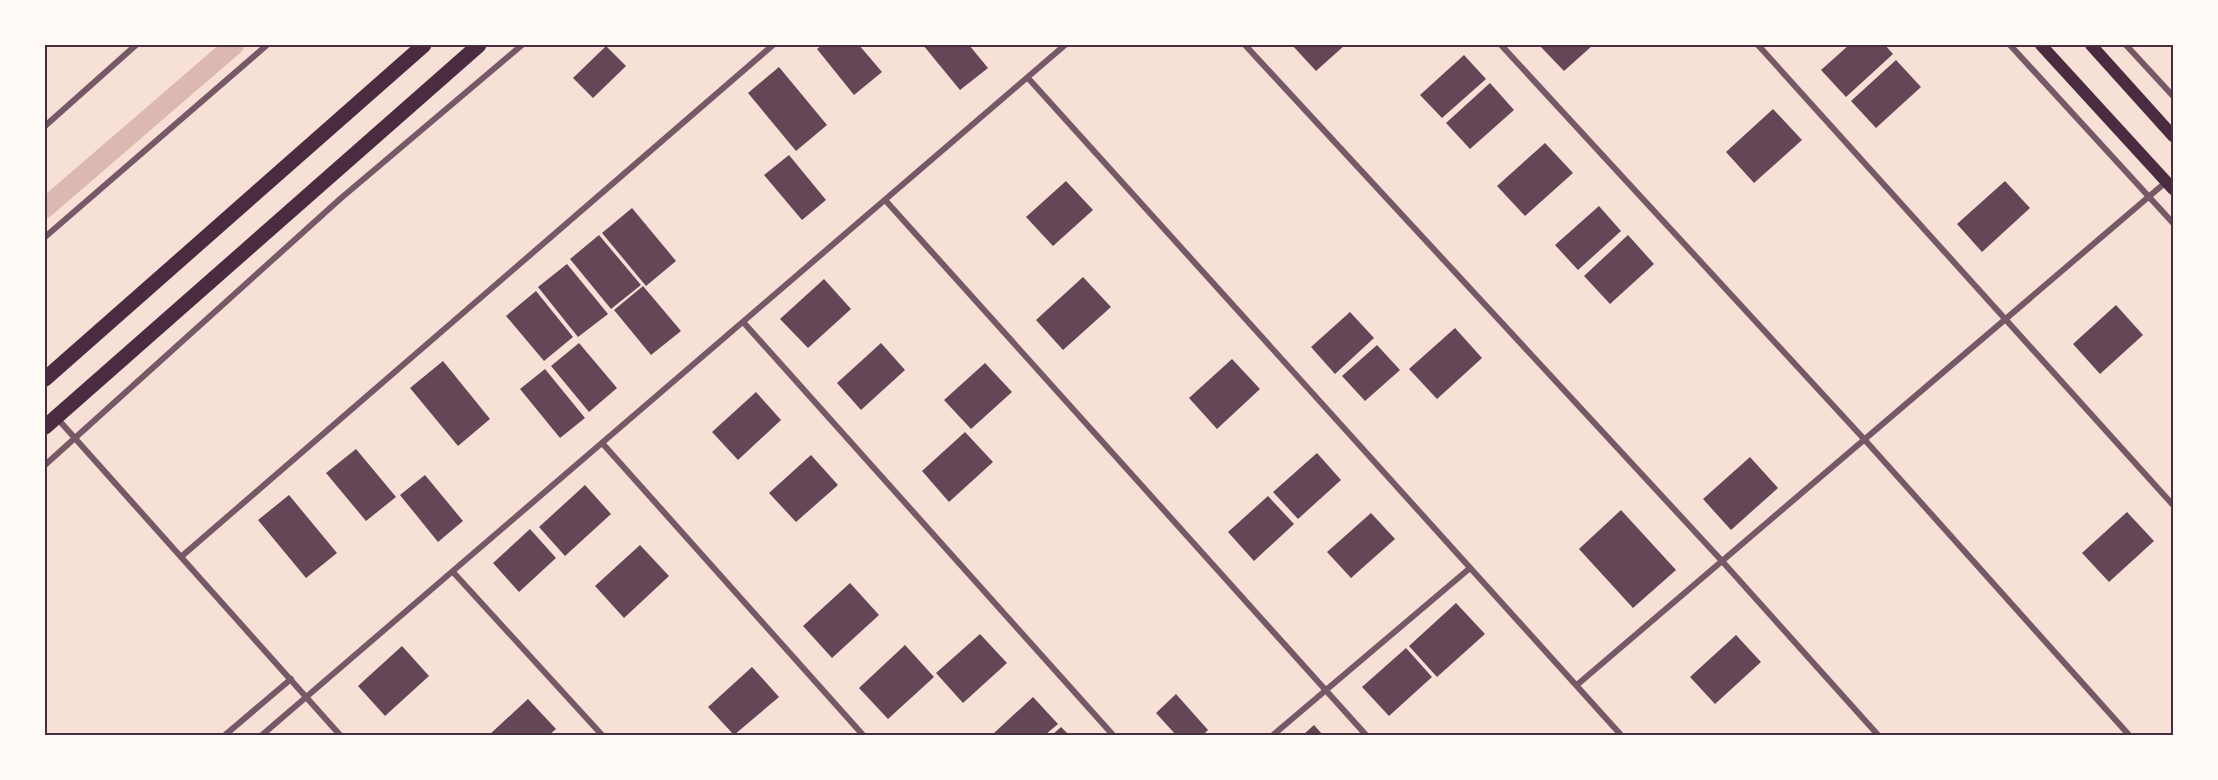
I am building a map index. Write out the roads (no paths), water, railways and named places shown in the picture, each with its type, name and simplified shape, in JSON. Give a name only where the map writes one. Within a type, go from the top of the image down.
[{"type":"main road","points":[[45,379],[424,45]]},
{"type":"main road","points":[[50,422],[479,45]]},
{"type":"main road","points":[[2042,45],[2170,186]]},
{"type":"main road","points":[[2091,45],[2173,136]]},
{"type":"street","points":[[45,126],[136,45]]},
{"type":"street","points":[[45,237],[267,45]]},
{"type":"street","points":[[45,465],[340,199],[522,45]]},
{"type":"street","points":[[182,556],[773,45]]},
{"type":"street","points":[[262,735],[1065,45]]},
{"type":"street","points":[[1245,45],[1722,561],[1878,735]]},
{"type":"street","points":[[1501,45],[1864,439],[2129,735]]},
{"type":"street","points":[[1758,45],[2173,505]]},
{"type":"street","points":[[2010,45],[2173,223]]},
{"type":"street","points":[[2126,45],[2173,96]]},
{"type":"street","points":[[1028,78],[1470,568],[1578,684],[1621,735]]},
{"type":"street","points":[[1578,684],[2004,319],[2150,197],[2170,186]]},
{"type":"street","points":[[886,201],[1366,735]]},
{"type":"street","points":[[744,323],[1113,735]]},
{"type":"street","points":[[50,422],[75,438],[340,735]]},
{"type":"street","points":[[603,444],[863,735]]},
{"type":"street","points":[[1273,735],[1470,568]]},
{"type":"street","points":[[453,572],[602,735]]},
{"type":"street","points":[[225,735],[291,679]]},
{"type":"waterway","points":[[45,208],[234,45]]}]
